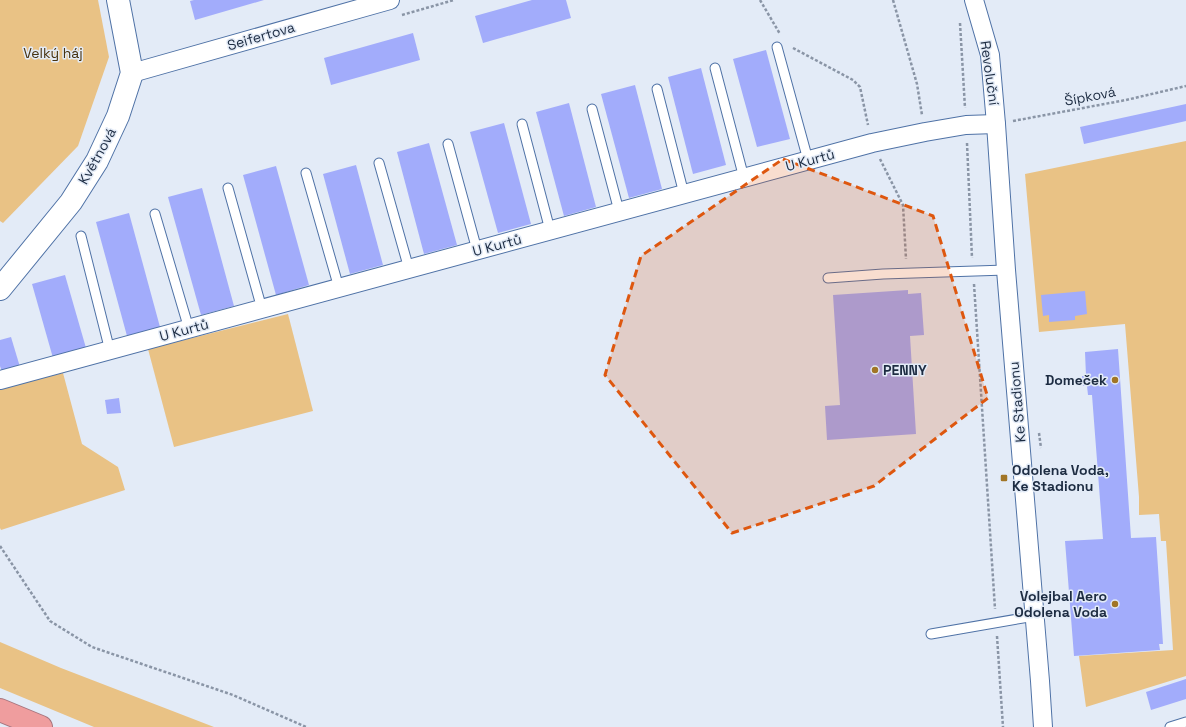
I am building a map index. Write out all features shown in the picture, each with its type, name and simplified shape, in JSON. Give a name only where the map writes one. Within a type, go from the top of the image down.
[{"type":"highway","points":[[0,710],[41,727]]},
{"type":"street","name":"Květnová","points":[[0,289],[71,202],[97,161],[118,116],[132,73],[118,0]]},
{"type":"street","name":"Seifertova","points":[[132,73],[357,4],[390,0]]},
{"type":"street","name":"Revoluční","points":[[974,0],[990,55],[996,124]]},
{"type":"street","name":"U Kurtů","points":[[0,380],[808,160],[925,132],[966,125],[996,124]]},
{"type":"street","name":"Ke Stadionu","points":[[996,124],[1006,270],[1043,727]]},
{"type":"lane","points":[[777,47],[808,160]]},
{"type":"lane","points":[[715,68],[744,178]]},
{"type":"lane","points":[[657,89],[684,194]]},
{"type":"lane","points":[[592,109],[619,211]]},
{"type":"lane","points":[[522,124],[550,230]]},
{"type":"lane","points":[[448,144],[477,250]]},
{"type":"lane","points":[[379,163],[409,269]]},
{"type":"lane","points":[[306,173],[339,288]]},
{"type":"lane","points":[[228,188],[262,309]]},
{"type":"lane","points":[[155,214],[189,329]]},
{"type":"lane","points":[[81,236],[110,350]]},
{"type":"lane","points":[[828,278],[1006,270]]},
{"type":"lane","points":[[931,634],[1035,616]]},
{"type":"lane","points":[[1170,727],[1186,722]]},
{"type":"path","points":[[760,0],[781,36]]},
{"type":"path","points":[[893,0],[917,84],[925,132]]},
{"type":"path","points":[[960,16],[973,271],[1003,727]]},
{"type":"path","points":[[790,46],[794,50],[853,80],[860,87],[872,144],[903,205],[907,274]]},
{"type":"path","name":"Šípková","points":[[996,124],[1126,100],[1186,86]]},
{"type":"path","points":[[0,546],[50,622],[92,648],[232,695],[306,727]]},
{"type":"highlighted area","points":[[783,159],[933,216],[988,398],[874,486],[732,533],[605,375],[641,256]]},
{"type":"green space","name":"Velký háj","points":[[0,0],[98,0],[109,57],[78,146],[3,223],[0,221]]},
{"type":"green space","points":[[1186,141],[1186,676],[1086,707],[1079,656],[1173,650],[1166,541],[1161,541],[1159,514],[1139,515],[1139,497],[1125,324],[1039,332],[1025,174]]},
{"type":"green space","points":[[288,314],[313,411],[174,447],[148,349]]},
{"type":"green space","points":[[63,373],[82,444],[118,467],[125,490],[1,530],[0,388]]},
{"type":"green space","points":[[0,642],[61,668],[214,727],[94,727],[0,688]]},
{"type":"building","points":[[264,0],[195,20],[190,1]]},
{"type":"building","points":[[532,0],[566,0],[571,18],[483,43],[475,16]]},
{"type":"building","points":[[413,33],[420,60],[331,85],[324,58]]},
{"type":"building","points":[[766,50],[790,139],[757,147],[733,59]]},
{"type":"building","points":[[701,68],[726,165],[693,174],[668,77]]},
{"type":"building","points":[[635,85],[662,189],[629,198],[601,94]]},
{"type":"building","points":[[569,103],[596,207],[564,216],[536,112]]},
{"type":"building","points":[[1186,104],[1186,121],[1084,144],[1080,127]]},
{"type":"building","points":[[504,123],[531,224],[498,233],[470,132]]},
{"type":"building","points":[[429,143],[457,245],[424,254],[397,152]]},
{"type":"building","points":[[356,165],[383,265],[350,274],[323,174]]},
{"type":"building","points":[[276,166],[309,285],[276,295],[243,175]]},
{"type":"building","points":[[202,188],[234,306],[201,315],[168,197]]},
{"type":"building","points":[[129,213],[160,327],[127,336],[96,222]]},
{"type":"building","points":[[65,275],[86,348],[53,358],[32,284]]},
{"type":"building","name":"PENNY","points":[[908,290],[908,294],[921,293],[924,335],[910,336],[916,434],[827,440],[825,406],[840,405],[833,295]]},
{"type":"building","points":[[1085,291],[1087,314],[1075,316],[1075,320],[1049,322],[1049,315],[1043,316],[1041,295]]},
{"type":"building","points":[[11,337],[20,367],[2,372],[0,366],[0,340]]},
{"type":"building","points":[[1118,349],[1131,538],[1156,537],[1163,644],[1159,644],[1160,650],[1074,656],[1065,541],[1103,539],[1092,395],[1088,395],[1087,386],[1083,386],[1082,376],[1086,376],[1085,352]]},
{"type":"building","points":[[119,398],[121,413],[107,414],[105,400]]},
{"type":"building","points":[[1186,679],[1186,699],[1151,710],[1146,692]]},
{"type":"place","name":"PENNY","points":[[875,370]]},
{"type":"place","name":"Domeček","points":[[1115,380]]},
{"type":"place","name":"Odolena Voda, Ke Stadionu","points":[[1004,478]]},
{"type":"place","name":"Volejbal Aero Odolena Voda","points":[[1115,604]]}]
